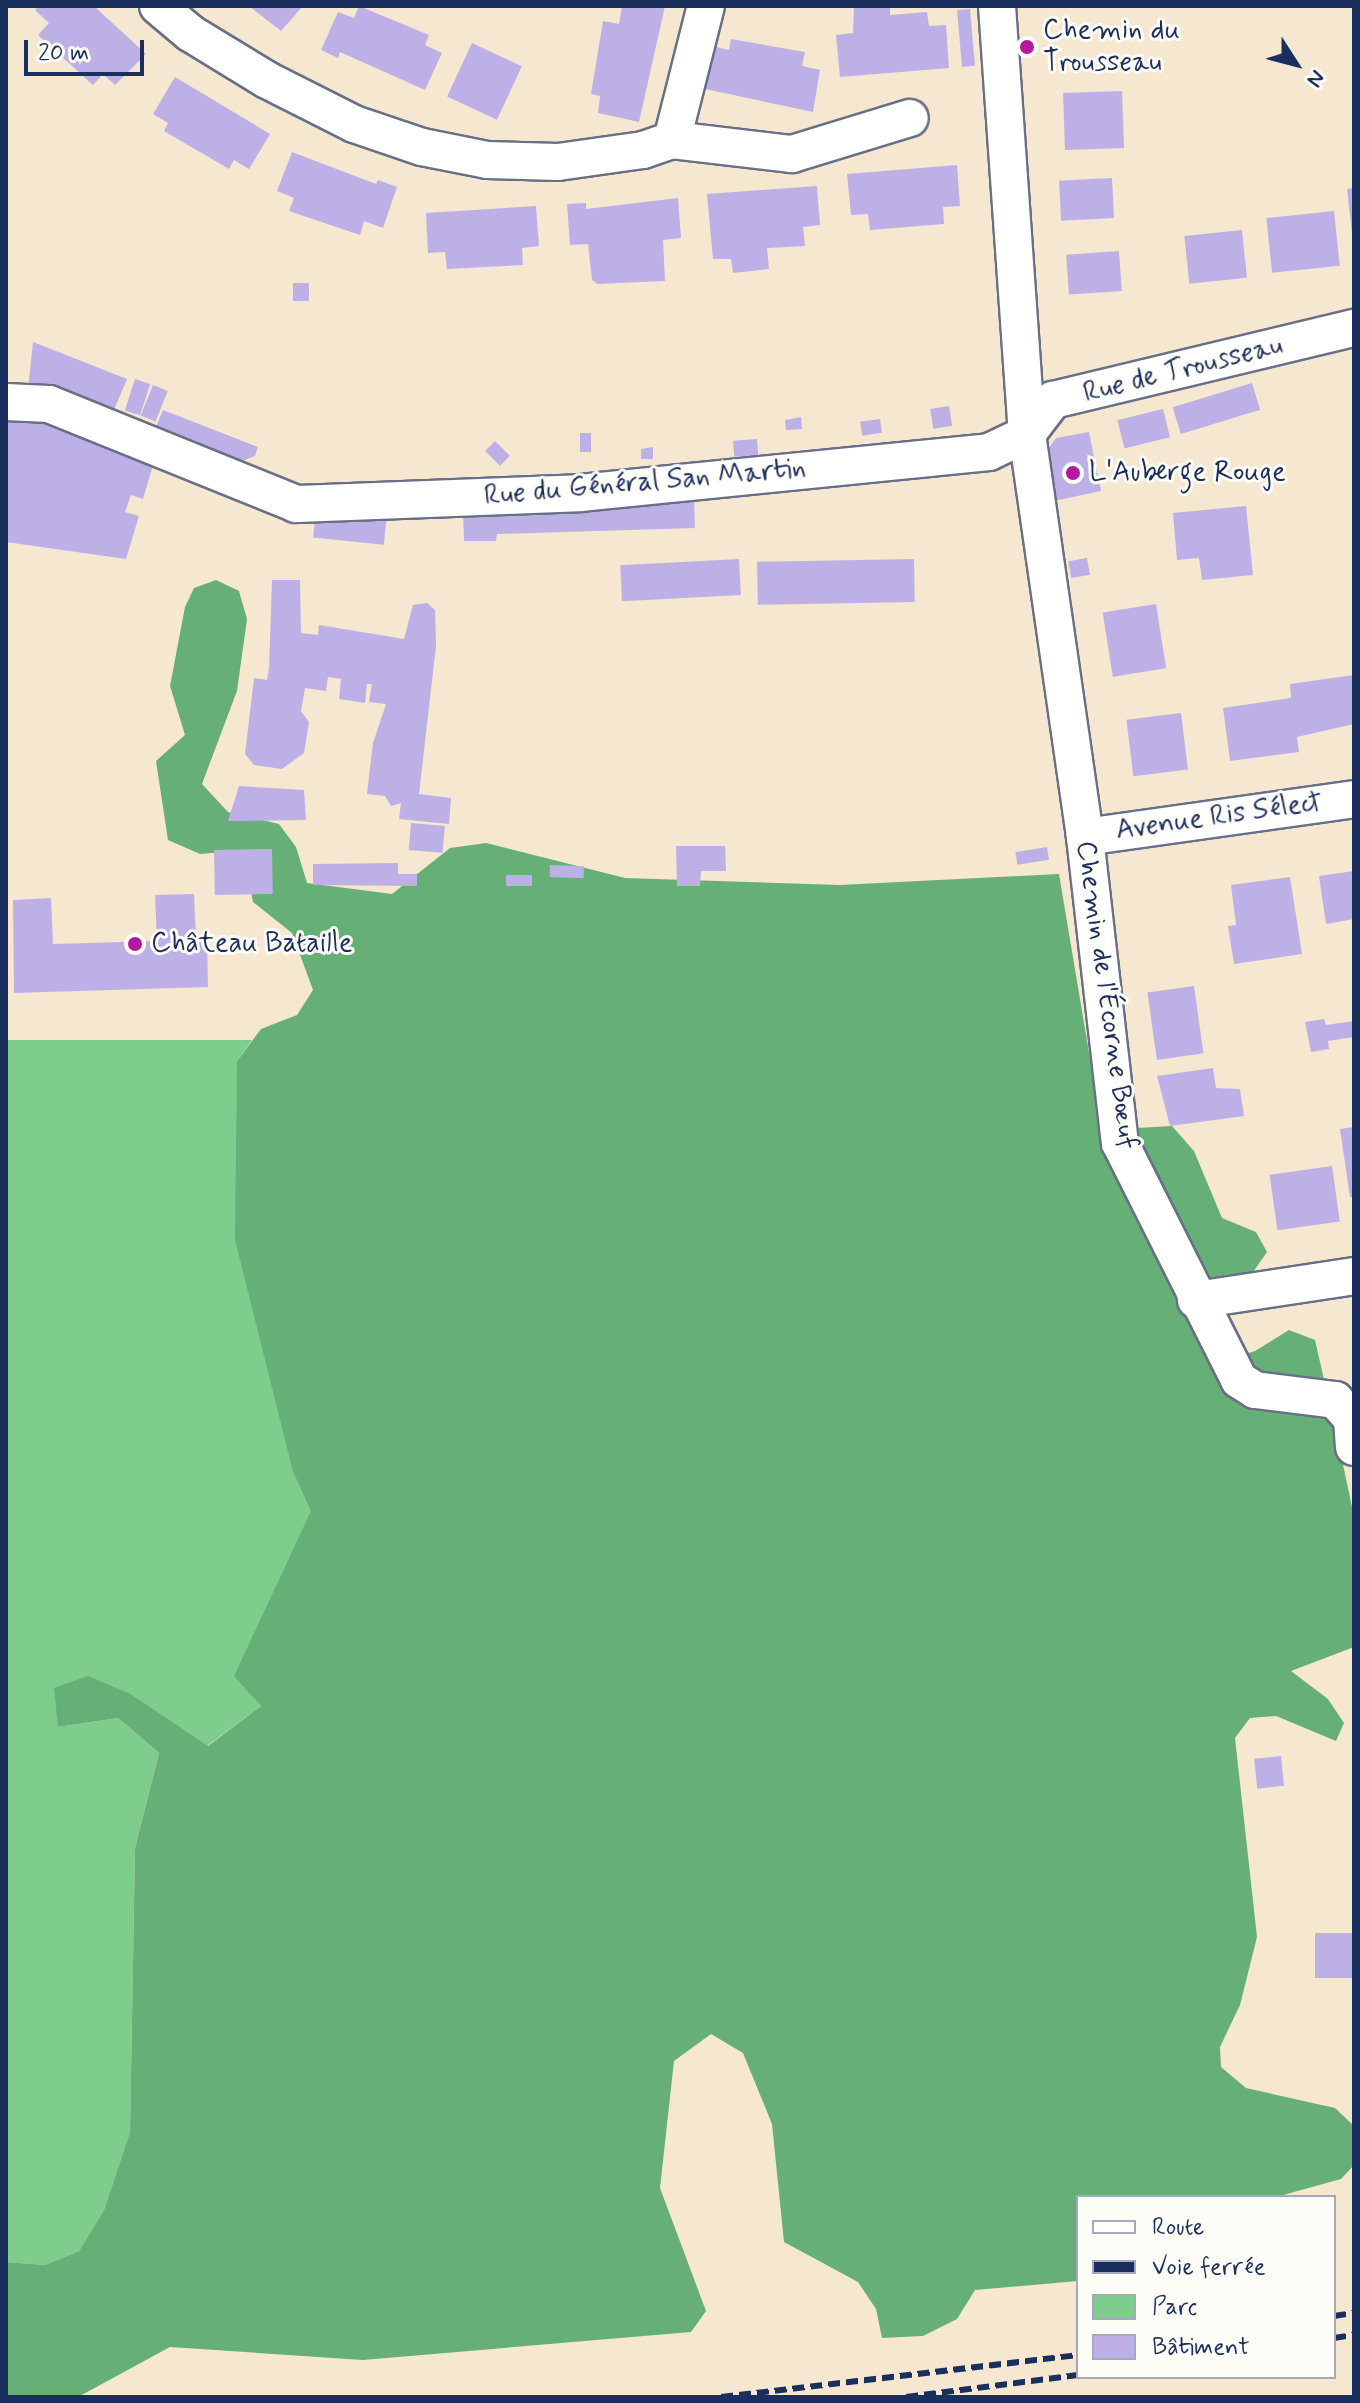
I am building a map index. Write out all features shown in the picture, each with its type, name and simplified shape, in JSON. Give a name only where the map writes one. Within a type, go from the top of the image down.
[{"type":"street","points":[[158,6],[190,33],[267,80],[354,124],[422,147],[487,160],[558,162],[643,150],[672,140],[792,154],[910,118]]},
{"type":"street","points":[[672,140],[706,6]]},
{"type":"street","name":"Chemin de l'Écorne Bœuf","points":[[997,6],[1027,434],[1085,837],[1120,1143],[1196,1300],[1239,1380],[1255,1390],[1335,1400],[1352,1419],[1354,1447]]},
{"type":"street","name":"Rue de Trousseau","points":[[1027,434],[1053,400],[1354,328]]},
{"type":"street","name":"Rue du Général San Martin","points":[[6,402],[49,404],[259,493],[296,504],[580,493],[989,452],[1027,434]]},
{"type":"street","name":"Avenue Ris Sélect","points":[[1085,837],[1354,799]]},
{"type":"street","points":[[1196,1300],[1354,1276]]},
{"type":"green space","points":[[216,580],[239,591],[247,619],[237,691],[202,784],[228,812],[279,824],[296,847],[307,883],[392,894],[450,848],[486,843],[625,878],[840,885],[1059,874],[1102,1130],[1172,1126],[1194,1151],[1222,1218],[1256,1232],[1267,1252],[1210,1334],[1232,1358],[1255,1351],[1289,1330],[1315,1340],[1336,1432],[1354,1516],[1354,1647],[1291,1671],[1328,1699],[1344,1723],[1336,1741],[1276,1716],[1250,1718],[1235,1738],[1257,1937],[1240,2005],[1220,2047],[1221,2067],[1246,2088],[1335,2108],[1354,2126],[1354,2165],[1341,2179],[1283,2195],[1076,2195],[1076,2281],[975,2290],[957,2319],[923,2336],[882,2338],[876,2309],[858,2282],[784,2242],[772,2124],[743,2053],[711,2034],[674,2061],[660,2188],[706,2311],[691,2332],[363,2360],[170,2347],[78,2397],[6,2397],[6,2262],[45,2265],[79,2251],[104,2210],[130,2132],[135,1848],[159,1753],[118,1718],[58,1727],[54,1688],[88,1676],[131,1694],[208,1746],[261,1706],[234,1676],[311,1511],[293,1472],[235,1240],[237,1061],[261,1029],[297,1015],[313,990],[292,933],[253,902],[243,850],[200,854],[168,840],[156,761],[185,735],[170,686],[185,607],[194,588]]},
{"type":"green space","points":[[6,1040],[252,1040],[237,1061],[238,1121],[293,1472],[312,1511],[235,1675],[261,1706],[207,1746],[131,1694],[58,1727],[118,1718],[159,1753],[135,1848],[130,2132],[104,2210],[79,2251],[45,2265],[6,2262]]},
{"type":"building","points":[[39,6],[94,6],[146,54],[115,85],[103,74],[93,85],[38,35],[49,23],[35,10]]},
{"type":"building","points":[[249,6],[303,6],[281,31]]},
{"type":"building","points":[[359,6],[429,35],[425,45],[442,53],[425,90],[340,52],[338,58],[321,50],[338,12],[354,18]]},
{"type":"building","points":[[622,6],[665,6],[639,122],[598,113],[600,96],[591,94],[603,21],[619,24]]},
{"type":"building","points":[[854,6],[890,6],[890,15],[927,12],[929,26],[946,25],[949,68],[840,77],[836,35],[853,33]]},
{"type":"building","points":[[970,9],[975,66],[962,67],[957,10]]},
{"type":"building","points":[[731,39],[805,52],[802,66],[820,70],[813,112],[705,89],[712,46],[729,50]]},
{"type":"building","points":[[472,43],[522,66],[497,120],[447,96]]},
{"type":"building","points":[[175,77],[270,134],[249,169],[234,160],[229,169],[164,131],[168,123],[153,114]]},
{"type":"building","points":[[1122,91],[1124,148],[1065,150],[1063,93]]},
{"type":"building","points":[[292,152],[376,184],[378,180],[397,187],[383,228],[364,221],[360,235],[289,211],[294,198],[277,191]]},
{"type":"building","points":[[957,165],[960,206],[943,207],[944,224],[870,230],[868,214],[851,215],[847,174]]},
{"type":"building","points":[[1112,178],[1114,218],[1061,221],[1059,181]]},
{"type":"building","points":[[817,186],[820,225],[803,227],[805,246],[767,248],[769,269],[733,273],[731,259],[713,259],[707,194]]},
{"type":"building","points":[[1354,188],[1354,233],[1352,233],[1347,189]]},
{"type":"building","points":[[678,198],[681,238],[663,240],[665,281],[598,284],[592,280],[588,244],[570,245],[567,204],[586,203],[586,209]]},
{"type":"building","points":[[536,206],[539,246],[522,248],[523,265],[447,269],[445,252],[428,253],[426,213]]},
{"type":"building","points":[[1334,211],[1340,266],[1272,273],[1266,218]]},
{"type":"building","points":[[1242,230],[1247,278],[1189,284],[1184,236]]},
{"type":"building","points":[[1119,251],[1122,291],[1069,295],[1066,255]]},
{"type":"building","points":[[293,283],[309,283],[309,301],[293,301]]},
{"type":"building","points":[[33,342],[127,379],[113,412],[53,387],[28,389]]},
{"type":"building","points":[[135,379],[150,384],[140,415],[125,410]]},
{"type":"building","points":[[1252,383],[1260,410],[1181,434],[1173,407]]},
{"type":"building","points":[[153,385],[168,391],[155,422],[141,416]]},
{"type":"building","points":[[949,406],[952,426],[933,429],[930,409]]},
{"type":"building","points":[[1163,409],[1170,437],[1124,449],[1117,420]]},
{"type":"building","points":[[163,410],[258,447],[255,456],[232,465],[155,429]]},
{"type":"building","points":[[6,417],[42,421],[154,462],[143,499],[131,495],[125,512],[139,516],[126,559],[6,542]]},
{"type":"building","points":[[801,417],[802,429],[786,430],[785,420]]},
{"type":"building","points":[[880,419],[882,433],[862,436],[860,422]]},
{"type":"building","name":"L'Auberge Rouge","points":[[1089,432],[1101,491],[1054,501],[1044,455],[1056,438]]},
{"type":"building","points":[[580,433],[591,433],[591,452],[580,452]]},
{"type":"building","points":[[757,439],[758,455],[734,457],[733,441]]},
{"type":"building","points":[[495,441],[510,456],[500,466],[485,451]]},
{"type":"building","points":[[653,447],[653,459],[641,459],[641,449]]},
{"type":"building","points":[[694,499],[695,528],[497,534],[496,541],[464,541],[463,511]]},
{"type":"building","points":[[1246,506],[1253,575],[1202,580],[1199,558],[1177,560],[1173,513]]},
{"type":"building","points":[[316,507],[387,514],[384,545],[313,537]]},
{"type":"building","points":[[1087,558],[1090,575],[1071,578],[1068,561]]},
{"type":"building","points":[[739,559],[741,595],[622,601],[620,565]]},
{"type":"building","points":[[914,559],[915,602],[758,605],[757,562]]},
{"type":"building","points":[[272,580],[300,580],[301,633],[318,635],[319,625],[404,639],[413,605],[427,603],[435,610],[436,646],[419,794],[451,798],[449,824],[399,819],[401,803],[391,806],[385,796],[367,794],[373,743],[386,704],[369,702],[372,684],[367,684],[365,703],[339,699],[341,679],[328,677],[326,691],[305,688],[301,711],[309,722],[304,753],[282,769],[254,765],[245,754],[254,678],[267,680],[269,668]]},
{"type":"building","points":[[1156,604],[1166,668],[1113,677],[1103,612]]},
{"type":"building","points":[[1354,675],[1354,724],[1297,737],[1299,752],[1230,761],[1223,708],[1291,698],[1290,684]]},
{"type":"building","points":[[1181,713],[1188,770],[1133,776],[1126,720]]},
{"type":"building","points":[[239,786],[304,790],[306,820],[228,821]]},
{"type":"building","points":[[411,823],[445,826],[443,853],[409,850]]},
{"type":"building","points":[[676,846],[725,846],[726,871],[701,871],[700,886],[677,886]]},
{"type":"building","points":[[1047,847],[1049,860],[1017,865],[1015,852]]},
{"type":"building","points":[[272,849],[273,894],[215,895],[214,850]]},
{"type":"building","points":[[398,863],[398,874],[417,874],[417,886],[313,885],[313,864]]},
{"type":"building","points":[[550,865],[584,866],[584,878],[550,877]]},
{"type":"building","points":[[1354,871],[1354,919],[1326,924],[1319,876]]},
{"type":"building","points":[[506,875],[532,875],[532,886],[506,886]]},
{"type":"building","points":[[1290,877],[1302,954],[1234,964],[1228,926],[1236,925],[1231,885]]},
{"type":"building","points":[[194,894],[196,938],[207,938],[208,987],[14,993],[13,900],[51,898],[53,944],[157,941],[155,895]]},
{"type":"building","points":[[1194,986],[1203,1053],[1157,1060],[1147,993]]},
{"type":"building","points":[[1324,1019],[1326,1025],[1354,1021],[1354,1037],[1328,1041],[1329,1049],[1311,1052],[1305,1022]]},
{"type":"building","points":[[1213,1068],[1216,1088],[1240,1089],[1244,1116],[1170,1126],[1157,1076]]},
{"type":"building","points":[[1354,1127],[1354,1197],[1350,1197],[1340,1129]]},
{"type":"building","points":[[1332,1166],[1340,1221],[1277,1230],[1270,1175]]},
{"type":"building","points":[[1281,1756],[1284,1786],[1257,1789],[1254,1759]]},
{"type":"building","points":[[1315,1933],[1354,1933],[1354,1978],[1315,1978]]},
{"type":"railway","points":[[1336,2316],[1354,2313]]},
{"type":"railway","points":[[1336,2338],[1354,2335]]},
{"type":"railway","points":[[721,2397],[1076,2355]]},
{"type":"railway","points":[[906,2397],[1076,2375]]},
{"type":"place","name":"Chemin du Trousseau","points":[[1027,47]]},
{"type":"place","name":"L'Auberge Rouge","points":[[1073,473]]},
{"type":"place","name":"Château Bataille","points":[[135,944]]}]
